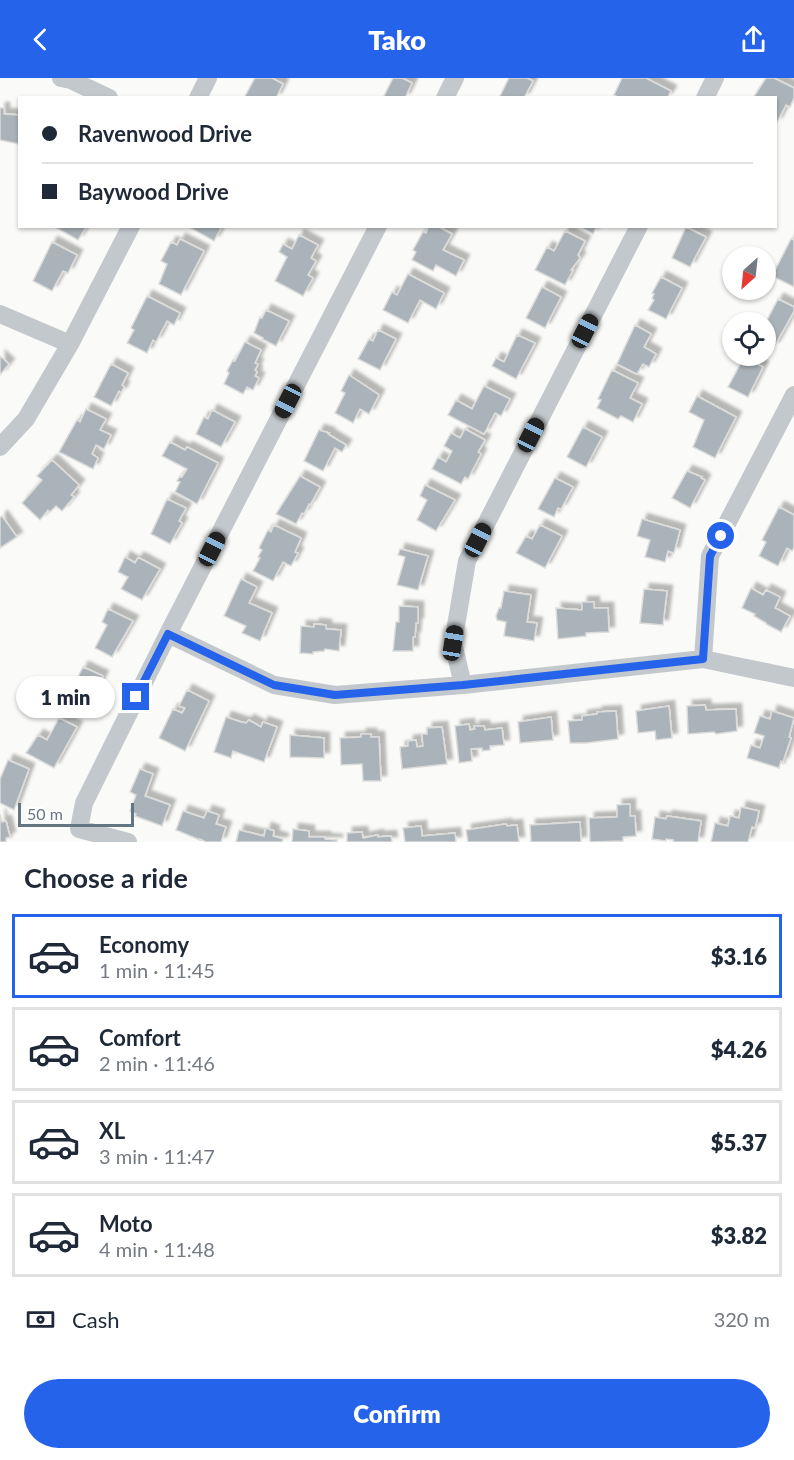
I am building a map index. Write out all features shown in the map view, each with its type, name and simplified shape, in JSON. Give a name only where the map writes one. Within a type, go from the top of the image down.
[{"type":"street","points":[[61,78],[71,80],[105,96]]},
{"type":"street","points":[[199,96],[208,78]]},
{"type":"street","points":[[446,96],[455,78]]},
{"type":"street","points":[[706,96],[715,78]]},
{"type":"street","points":[[0,447],[26,419],[70,344],[130,228]]},
{"type":"street","points":[[128,842],[79,829],[84,803],[373,228]]},
{"type":"street","points":[[463,685],[453,643],[467,561],[638,228]]},
{"type":"street","points":[[0,314],[70,344]]},
{"type":"street","points":[[703,659],[710,556],[794,395]]},
{"type":"street","points":[[168,634],[274,685],[335,695],[463,685],[703,659],[794,678]]},
{"type":"building","points":[[255,78],[272,78],[283,84],[277,96],[245,96]]},
{"type":"building","points":[[393,78],[402,78],[412,83],[406,96],[384,96]]},
{"type":"building","points":[[509,78],[527,78],[533,81],[525,96],[500,96]]},
{"type":"building","points":[[622,78],[646,78],[671,91],[668,96],[614,95]]},
{"type":"building","points":[[766,78],[774,78],[794,88],[794,98],[790,107],[786,105],[777,122],[777,96],[754,96]]},
{"type":"building","points":[[0,108],[4,108],[4,114],[18,115],[18,144],[0,140]]},
{"type":"building","points":[[57,228],[86,228],[78,240]]},
{"type":"building","points":[[191,228],[221,228],[214,241]]},
{"type":"building","points":[[428,228],[441,228],[452,234],[443,250],[464,260],[456,276],[436,265],[433,271],[412,260],[416,252],[413,250],[423,232],[426,233]]},
{"type":"building","points":[[582,228],[596,228],[593,234]]},
{"type":"building","points":[[686,228],[706,237],[690,267],[672,258]]},
{"type":"building","points":[[565,231],[585,241],[578,255],[580,258],[571,270],[573,270],[565,285],[535,270],[547,247],[554,251]]},
{"type":"building","points":[[299,235],[318,245],[311,258],[316,261],[308,275],[313,278],[303,296],[275,281],[287,257],[279,252],[283,244],[292,249]]},
{"type":"building","points":[[180,239],[204,251],[181,295],[159,284],[167,264],[161,261],[171,242],[177,245]]},
{"type":"building","points":[[791,239],[794,240],[794,287],[776,278],[776,268]]},
{"type":"building","points":[[52,242],[77,255],[68,273],[63,271],[52,291],[33,281]]},
{"type":"building","points":[[408,274],[444,293],[436,309],[420,300],[408,323],[383,310],[392,292],[397,295]]},
{"type":"building","points":[[661,277],[682,288],[666,319],[648,310],[654,300],[652,293]]},
{"type":"building","points":[[542,287],[561,297],[545,328],[526,318]]},
{"type":"building","points":[[147,296],[180,313],[174,325],[167,321],[156,342],[153,340],[147,353],[127,343],[134,330],[131,328]]},
{"type":"building","points":[[778,299],[794,307],[776,343],[776,312],[771,312]]},
{"type":"building","points":[[266,310],[289,321],[276,346],[254,333],[260,317],[262,318]]},
{"type":"building","points":[[635,325],[651,334],[644,347],[656,354],[649,367],[643,364],[637,374],[617,364]]},
{"type":"building","points":[[378,330],[396,339],[380,370],[358,359],[369,339],[373,341]]},
{"type":"building","points":[[517,335],[535,343],[516,379],[492,366],[496,358],[504,362]]},
{"type":"building","points":[[245,342],[261,350],[255,363],[258,364],[255,376],[259,378],[253,390],[247,387],[243,394],[224,384],[229,373],[227,371]]},
{"type":"building","points":[[0,356],[9,364],[0,375]]},
{"type":"building","points":[[111,364],[128,373],[121,393],[119,391],[111,406],[94,397]]},
{"type":"building","points":[[739,366],[763,367],[748,397],[728,387]]},
{"type":"building","points":[[612,370],[638,383],[630,398],[642,404],[633,422],[621,416],[618,419],[597,408],[601,400],[598,399]]},
{"type":"building","points":[[349,375],[379,395],[369,414],[360,409],[353,423],[335,413],[345,393],[341,391]]},
{"type":"building","points":[[484,386],[510,399],[501,416],[495,413],[484,434],[448,415],[456,400],[472,409]]},
{"type":"building","points":[[697,396],[736,417],[715,458],[693,447],[704,420],[689,412]]},
{"type":"building","points":[[86,409],[106,419],[100,430],[111,435],[104,449],[96,445],[92,454],[98,458],[93,469],[59,452],[77,420],[80,422]]},
{"type":"building","points":[[212,410],[235,422],[221,447],[196,434],[204,417],[208,419]]},
{"type":"building","points":[[583,427],[602,437],[586,467],[567,457]]},
{"type":"building","points":[[465,429],[485,440],[478,452],[481,454],[468,479],[465,477],[461,484],[432,469],[438,457],[446,462],[452,451],[444,446],[451,433],[460,438]]},
{"type":"building","points":[[319,430],[329,433],[346,445],[342,452],[335,448],[323,471],[304,461]]},
{"type":"building","points":[[170,442],[185,450],[187,447],[218,463],[197,504],[175,492],[180,482],[177,481],[187,469],[162,456]]},
{"type":"building","points":[[52,460],[79,485],[71,495],[74,497],[62,511],[56,506],[50,512],[48,510],[40,520],[22,503],[42,480],[37,476]]},
{"type":"building","points":[[687,471],[705,480],[690,508],[672,498]]},
{"type":"building","points":[[300,476],[320,487],[296,524],[276,514]]},
{"type":"building","points":[[555,478],[573,487],[554,517],[538,509]]},
{"type":"building","points":[[425,485],[455,500],[436,531],[417,520],[427,500],[420,496]]},
{"type":"building","points":[[167,499],[186,508],[179,521],[182,523],[170,544],[151,534]]},
{"type":"building","points":[[779,507],[794,515],[794,548],[792,551],[787,548],[778,566],[759,556],[766,542],[762,540]]},
{"type":"building","points":[[2,516],[17,537],[0,548],[0,518]]},
{"type":"building","points":[[642,519],[680,530],[674,553],[668,551],[665,562],[645,557],[650,540],[637,536]]},
{"type":"building","points":[[274,525],[301,538],[295,552],[298,553],[291,566],[283,562],[273,581],[253,571],[260,558],[258,557],[262,550],[259,548],[268,530],[271,532]]},
{"type":"building","points":[[540,525],[562,536],[545,568],[516,553],[526,536],[532,539]]},
{"type":"building","points":[[400,549],[428,556],[418,590],[397,585],[405,557],[398,555]]},
{"type":"building","points":[[125,557],[135,563],[138,558],[141,559],[160,569],[142,600],[121,589],[128,577],[118,572]]},
{"type":"building","points":[[241,579],[257,587],[249,603],[272,613],[260,641],[242,633],[246,626],[224,616]]},
{"type":"building","points":[[751,588],[763,595],[766,590],[780,597],[775,608],[790,616],[781,632],[742,608]]},
{"type":"building","points":[[644,589],[667,591],[663,625],[640,623]]},
{"type":"building","points":[[504,591],[531,595],[527,622],[537,623],[534,641],[504,636],[506,622],[497,620],[496,616],[501,608]]},
{"type":"building","points":[[582,602],[594,602],[594,608],[608,608],[609,632],[586,633],[586,636],[558,639],[556,608],[582,610]]},
{"type":"building","points":[[399,606],[418,607],[418,623],[416,623],[415,637],[413,637],[413,651],[393,651],[396,622],[399,622]]},
{"type":"building","points":[[108,609],[133,621],[112,657],[95,648],[107,625],[102,622]]},
{"type":"building","points":[[314,624],[326,625],[326,629],[341,630],[339,651],[325,649],[313,652],[313,654],[300,653],[301,626],[314,627]]},
{"type":"building","points":[[83,667],[103,676],[87,707],[68,697]]},
{"type":"building","points":[[187,690],[209,701],[185,751],[159,738],[173,709],[182,713],[185,708],[179,706]]},
{"type":"building","points":[[705,705],[706,710],[736,709],[737,731],[688,734],[687,706]]},
{"type":"building","points":[[669,706],[672,738],[656,740],[655,731],[638,733],[636,711]]},
{"type":"building","points":[[616,711],[618,739],[570,743],[568,721],[582,720],[582,716],[597,714],[597,712]]},
{"type":"building","points":[[772,711],[794,718],[789,737],[791,738],[779,768],[747,758],[751,745],[760,748],[764,736],[754,733],[760,716],[770,719]]},
{"type":"building","points":[[226,717],[246,723],[249,720],[261,727],[263,722],[277,727],[264,762],[233,751],[231,758],[214,752]]},
{"type":"building","points":[[551,717],[553,740],[520,743],[518,722]]},
{"type":"building","points":[[59,718],[77,727],[54,768],[26,753],[38,735],[47,740]]},
{"type":"building","points":[[469,724],[470,730],[475,729],[474,726],[484,726],[485,730],[502,728],[504,745],[490,746],[490,750],[482,751],[482,748],[471,749],[472,761],[459,763],[455,726]]},
{"type":"building","points":[[442,727],[447,764],[402,769],[400,747],[408,746],[408,741],[416,740],[417,747],[423,746],[422,734],[427,734],[427,728]]},
{"type":"building","points":[[361,734],[379,737],[381,781],[363,781],[362,764],[341,765],[340,738],[361,737]]},
{"type":"building","points":[[290,735],[324,738],[324,758],[290,757]]},
{"type":"building","points":[[8,760],[29,769],[14,810],[0,803],[0,779]]},
{"type":"building","points":[[140,769],[153,774],[145,796],[170,805],[162,826],[135,816],[136,814],[130,811],[136,795],[130,792]]},
{"type":"building","points":[[630,804],[630,816],[635,816],[636,836],[623,837],[623,841],[590,842],[589,818],[617,817],[617,805]]},
{"type":"building","points":[[741,807],[759,811],[755,828],[752,827],[748,842],[711,842],[715,823],[728,826],[730,816],[739,818]]},
{"type":"building","points":[[183,811],[204,818],[207,811],[219,815],[216,824],[226,827],[221,842],[206,842],[176,830]]},
{"type":"building","points":[[0,814],[2,822],[6,821],[10,837],[6,838],[6,842],[0,842]]},
{"type":"building","points":[[667,816],[701,821],[698,842],[652,839],[655,817],[666,819]]},
{"type":"building","points":[[580,822],[581,842],[531,842],[530,825]]},
{"type":"building","points":[[506,824],[507,826],[517,825],[519,842],[468,842],[466,830]]},
{"type":"building","points":[[421,826],[422,836],[455,833],[456,842],[405,842],[403,828]]},
{"type":"building","points":[[266,828],[274,831],[273,836],[283,839],[282,842],[236,842],[239,830],[264,836]]},
{"type":"building","points":[[293,829],[309,831],[309,837],[325,837],[325,839],[337,840],[337,842],[292,842]]},
{"type":"building","points":[[362,832],[363,838],[378,835],[378,837],[391,836],[392,842],[347,842],[347,833]]},
{"type":"route","points":[[136,697],[168,634],[274,685],[335,695],[463,685],[703,659],[710,556],[721,536]]}]
